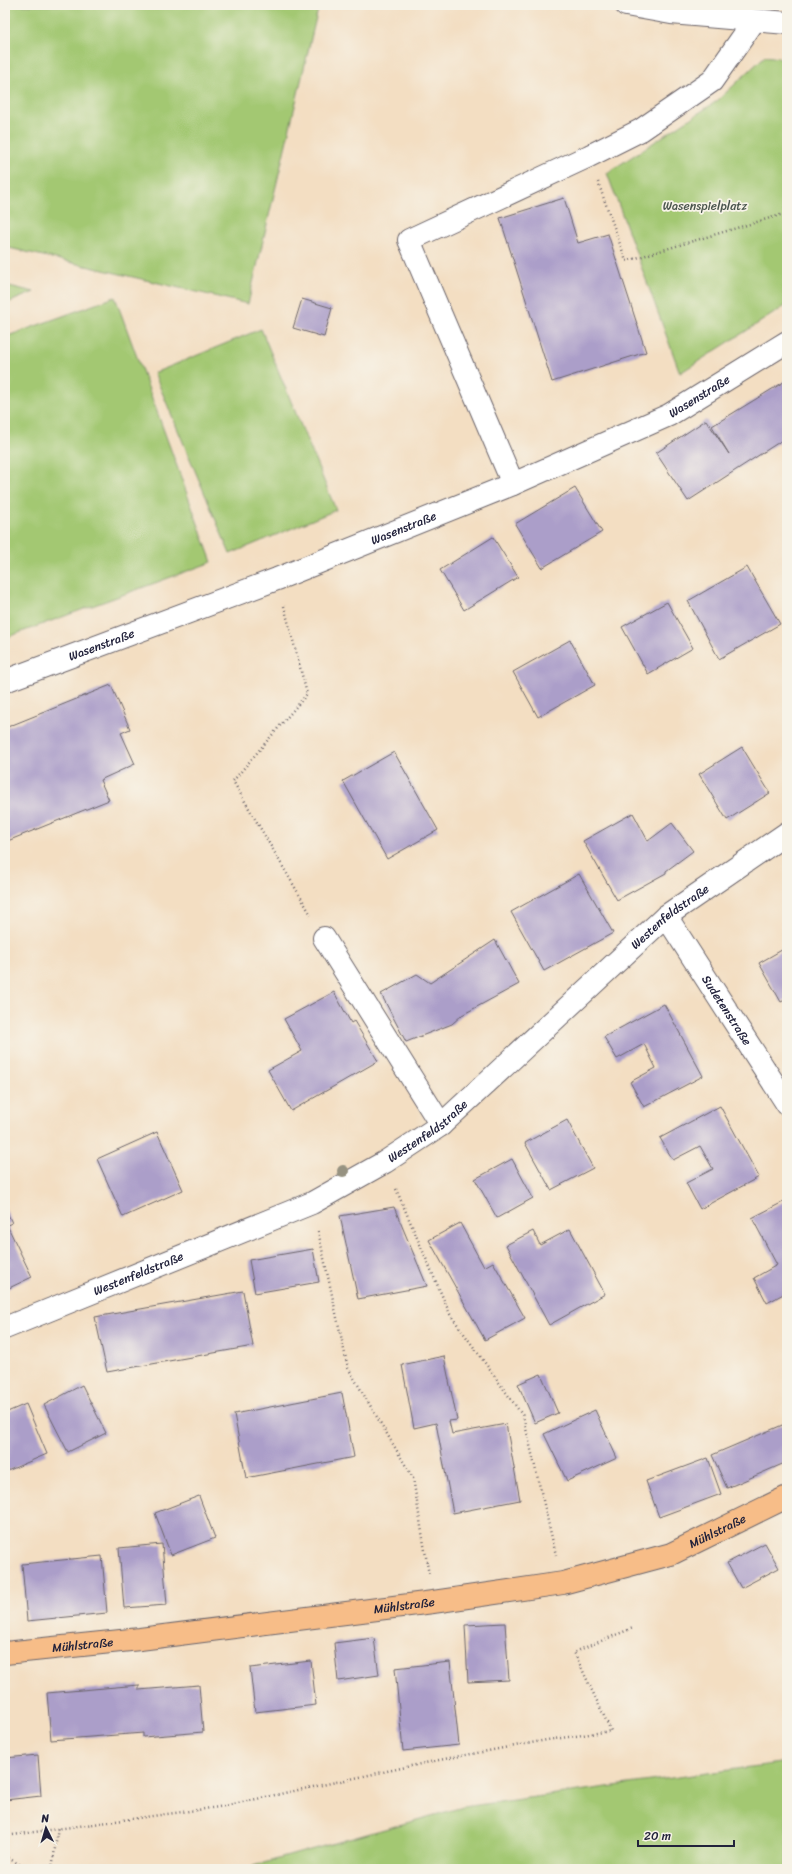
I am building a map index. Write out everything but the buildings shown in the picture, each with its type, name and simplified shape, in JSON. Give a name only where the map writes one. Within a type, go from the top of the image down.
[{"type":"main road","name":"Mühlstraße","points":[[5,1653],[140,1639],[433,1602],[563,1583],[671,1554],[787,1497]]},
{"type":"street","points":[[626,5],[671,13],[787,23]]},
{"type":"street","points":[[513,484],[409,240],[589,156],[641,130],[712,81],[754,21]]},
{"type":"street","name":"Wasenstraße","points":[[5,681],[277,579],[513,484],[669,414],[787,342]]},
{"type":"street","name":"Westenfeldstraße","points":[[5,1328],[312,1203],[385,1162],[441,1125],[666,916],[787,833]]},
{"type":"street","name":"Sudetenstraße","points":[[666,916],[787,1104]]},
{"type":"street","points":[[324,938],[441,1125]]},
{"type":"path","points":[[589,156],[626,261],[787,213]]},
{"type":"path","points":[[277,579],[308,694],[233,781],[324,938]]},
{"type":"path","points":[[385,1162],[450,1314],[523,1416],[563,1583]]},
{"type":"path","points":[[312,1203],[348,1368],[413,1478],[433,1602]]},
{"type":"path","points":[[5,1836],[58,1827],[219,1807],[439,1760],[610,1730],[574,1652],[633,1628]]},
{"type":"path","points":[[52,1869],[58,1827]]},
{"type":"path","points":[[5,1856],[27,1869]]},
{"type":"green space","points":[[5,5],[319,5],[248,304],[5,247]]},
{"type":"green space","name":"Wasenspielplatz","points":[[765,56],[787,59],[787,305],[680,373],[607,173],[717,101]]},
{"type":"green space","points":[[5,285],[34,292],[5,304]]},
{"type":"green space","points":[[115,297],[212,562],[5,638],[5,337]]},
{"type":"green space","points":[[261,329],[336,510],[230,554],[154,373]]},
{"type":"green space","points":[[787,1762],[787,1869],[253,1869],[253,1866],[463,1807]]}]
